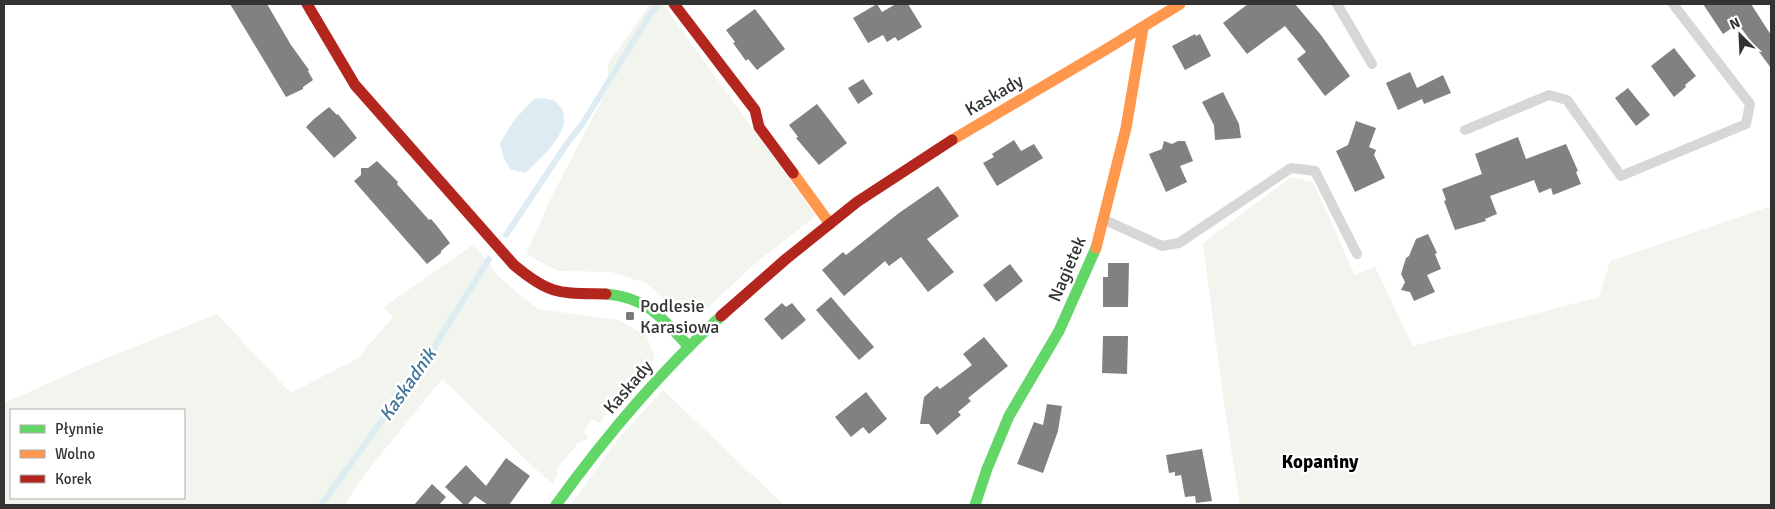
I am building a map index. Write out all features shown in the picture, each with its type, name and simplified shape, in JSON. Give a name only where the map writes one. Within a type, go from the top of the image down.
[{"type":"street","points":[[307,4],[355,85],[514,265],[549,290],[568,293],[623,295],[638,301],[652,310],[688,347]]},
{"type":"street","points":[[674,4],[754,110],[759,127],[830,224]]},
{"type":"street","name":"Kaskady","points":[[556,505],[607,438],[663,373],[725,311],[798,248],[876,188],[949,142],[1143,28],[1180,4]]},
{"type":"street","name":"Nagietek","points":[[974,505],[1009,416],[1059,331],[1099,242],[1126,128],[1143,28]]},
{"type":"lane","points":[[1337,4],[1372,64]]},
{"type":"lane","points":[[1465,130],[1549,95],[1567,100],[1621,176],[1746,124],[1750,104],[1673,4]]},
{"type":"lane","points":[[1105,220],[1162,246],[1179,243],[1292,168],[1315,171],[1357,254]]},
{"type":"shaded area","points":[[650,4],[663,4],[816,216],[758,261],[703,312],[672,305],[646,283],[611,272],[558,271],[526,254],[553,194],[608,88],[608,64]]},
{"type":"shaded area","points":[[544,98],[555,101],[563,110],[564,122],[562,129],[554,143],[525,173],[510,169],[503,156],[500,143],[515,119],[534,99]]},
{"type":"shaded area","points":[[1291,177],[1313,182],[1355,275],[1375,267],[1413,346],[1599,297],[1610,261],[1771,206],[1771,505],[1240,505],[1223,397],[1203,243]]},
{"type":"shaded area","points":[[474,244],[501,279],[538,309],[618,320],[646,335],[655,358],[599,423],[593,419],[583,431],[589,437],[579,442],[557,469],[558,474],[553,483],[544,477],[442,379],[369,469],[344,505],[4,505],[4,403],[96,362],[217,314],[291,393],[358,358],[393,317],[384,307]]},
{"type":"shaded area","points":[[663,390],[784,505],[570,505],[620,437]]},
{"type":"building","points":[[230,4],[267,4],[291,45],[309,70],[313,80],[303,89],[286,97]]},
{"type":"building","points":[[877,4],[882,12],[896,4],[908,4],[922,27],[898,41],[895,37],[887,42],[883,35],[868,43],[853,18]]},
{"type":"building","points":[[1248,4],[1295,4],[1321,35],[1350,76],[1325,96],[1297,59],[1306,52],[1285,26],[1247,54],[1223,23]]},
{"type":"building","points":[[1703,4],[1751,4],[1771,35],[1771,68],[1738,24],[1723,34]]},
{"type":"building","points":[[755,9],[785,49],[757,70],[748,59],[746,61],[726,30]]},
{"type":"building","points":[[1195,34],[1196,36],[1200,34],[1211,56],[1185,70],[1172,46]]},
{"type":"building","points":[[1674,48],[1696,76],[1674,97],[1651,66]]},
{"type":"building","points":[[1410,72],[1417,88],[1443,75],[1451,93],[1424,104],[1422,99],[1398,110],[1386,83]]},
{"type":"building","points":[[863,79],[873,94],[858,104],[848,88]]},
{"type":"building","points":[[1628,88],[1650,115],[1636,126],[1615,98]]},
{"type":"building","points":[[1223,92],[1239,124],[1241,138],[1215,140],[1214,125],[1202,102]]},
{"type":"building","points":[[817,104],[847,143],[819,165],[796,138],[798,137],[789,125]]},
{"type":"building","points":[[329,107],[338,114],[357,138],[334,158],[306,127]]},
{"type":"building","points":[[1356,121],[1376,128],[1369,147],[1376,150],[1374,155],[1385,178],[1355,192],[1336,151],[1348,145]]},
{"type":"building","points":[[1518,137],[1526,159],[1566,144],[1578,171],[1576,172],[1581,184],[1553,195],[1551,188],[1539,193],[1534,180],[1490,196],[1497,214],[1485,219],[1486,221],[1455,230],[1444,201],[1446,200],[1442,189],[1482,174],[1475,154]]},
{"type":"building","points":[[1014,140],[1021,151],[1034,144],[1043,158],[997,186],[983,163],[994,157],[992,154]]},
{"type":"building","points":[[1164,141],[1172,144],[1178,141],[1185,141],[1193,161],[1180,166],[1187,182],[1166,192],[1149,154],[1162,149]]},
{"type":"building","points":[[377,161],[398,182],[397,184],[429,220],[431,219],[450,243],[427,264],[354,181],[361,175],[361,168],[368,168]]},
{"type":"building","points":[[938,186],[959,216],[927,239],[954,272],[928,292],[901,257],[889,266],[885,261],[844,296],[822,270],[843,252],[846,255],[899,213]]},
{"type":"building","points":[[1428,234],[1437,253],[1435,254],[1441,269],[1427,275],[1435,292],[1414,301],[1410,292],[1401,290],[1405,282],[1401,274],[1406,258],[1409,256],[1416,239]]},
{"type":"building","points":[[1108,263],[1129,263],[1128,307],[1103,307],[1103,277],[1108,277]]},
{"type":"building","points":[[1010,264],[1023,281],[996,302],[983,285]]},
{"type":"building","points":[[831,297],[874,347],[859,360],[816,310]]},
{"type":"building","points":[[782,303],[786,307],[792,303],[806,320],[782,340],[764,319]]},
{"type":"building","points":[[1103,336],[1128,336],[1127,374],[1102,373]]},
{"type":"building","points":[[984,337],[1008,366],[968,398],[971,401],[958,412],[961,415],[937,435],[929,424],[920,424],[924,397],[937,386],[940,389],[972,365],[963,354]]},
{"type":"building","points":[[866,392],[887,419],[869,434],[863,427],[851,437],[835,417]]},
{"type":"building","points":[[1047,404],[1062,406],[1058,431],[1043,473],[1017,464],[1034,422],[1043,425]]},
{"type":"building","points":[[1202,449],[1212,501],[1196,503],[1195,496],[1185,497],[1181,475],[1175,476],[1175,472],[1169,473],[1166,455]]},
{"type":"building","points":[[506,458],[530,476],[509,505],[488,505],[475,496],[467,505],[464,505],[445,487],[466,465],[486,486]]},
{"type":"building","points":[[432,484],[446,497],[439,505],[414,505]]},
{"type":"waterway","name":"Kaskadnik","points":[[506,235],[566,145],[583,123],[649,16],[657,7]]},
{"type":"waterway","name":"Kaskadnik","points":[[321,505],[429,355],[489,259]]},
{"type":"traffic: fast","points":[[975,505],[987,469],[1009,416],[1059,331],[1096,248]]},
{"type":"traffic: fast","points":[[606,294],[633,300],[653,311],[689,347]]},
{"type":"traffic: fast","points":[[556,505],[594,455],[654,383],[721,316]]},
{"type":"traffic: slow","points":[[952,140],[1180,4]]},
{"type":"traffic: slow","points":[[1096,248],[1126,128],[1143,28]]},
{"type":"traffic: slow","points":[[793,173],[830,224]]},
{"type":"traffic: jam","points":[[307,4],[355,85],[514,265],[547,288],[566,293],[606,294]]},
{"type":"traffic: jam","points":[[674,4],[755,110],[759,127],[793,173]]},
{"type":"traffic: jam","points":[[721,316],[786,259],[857,202],[952,140]]},
{"type":"place","name":"Podlesie Karasiowa","points":[[630,316]]},
{"type":"district","name":"Kopaniny","points":[[1320,461]]}]
